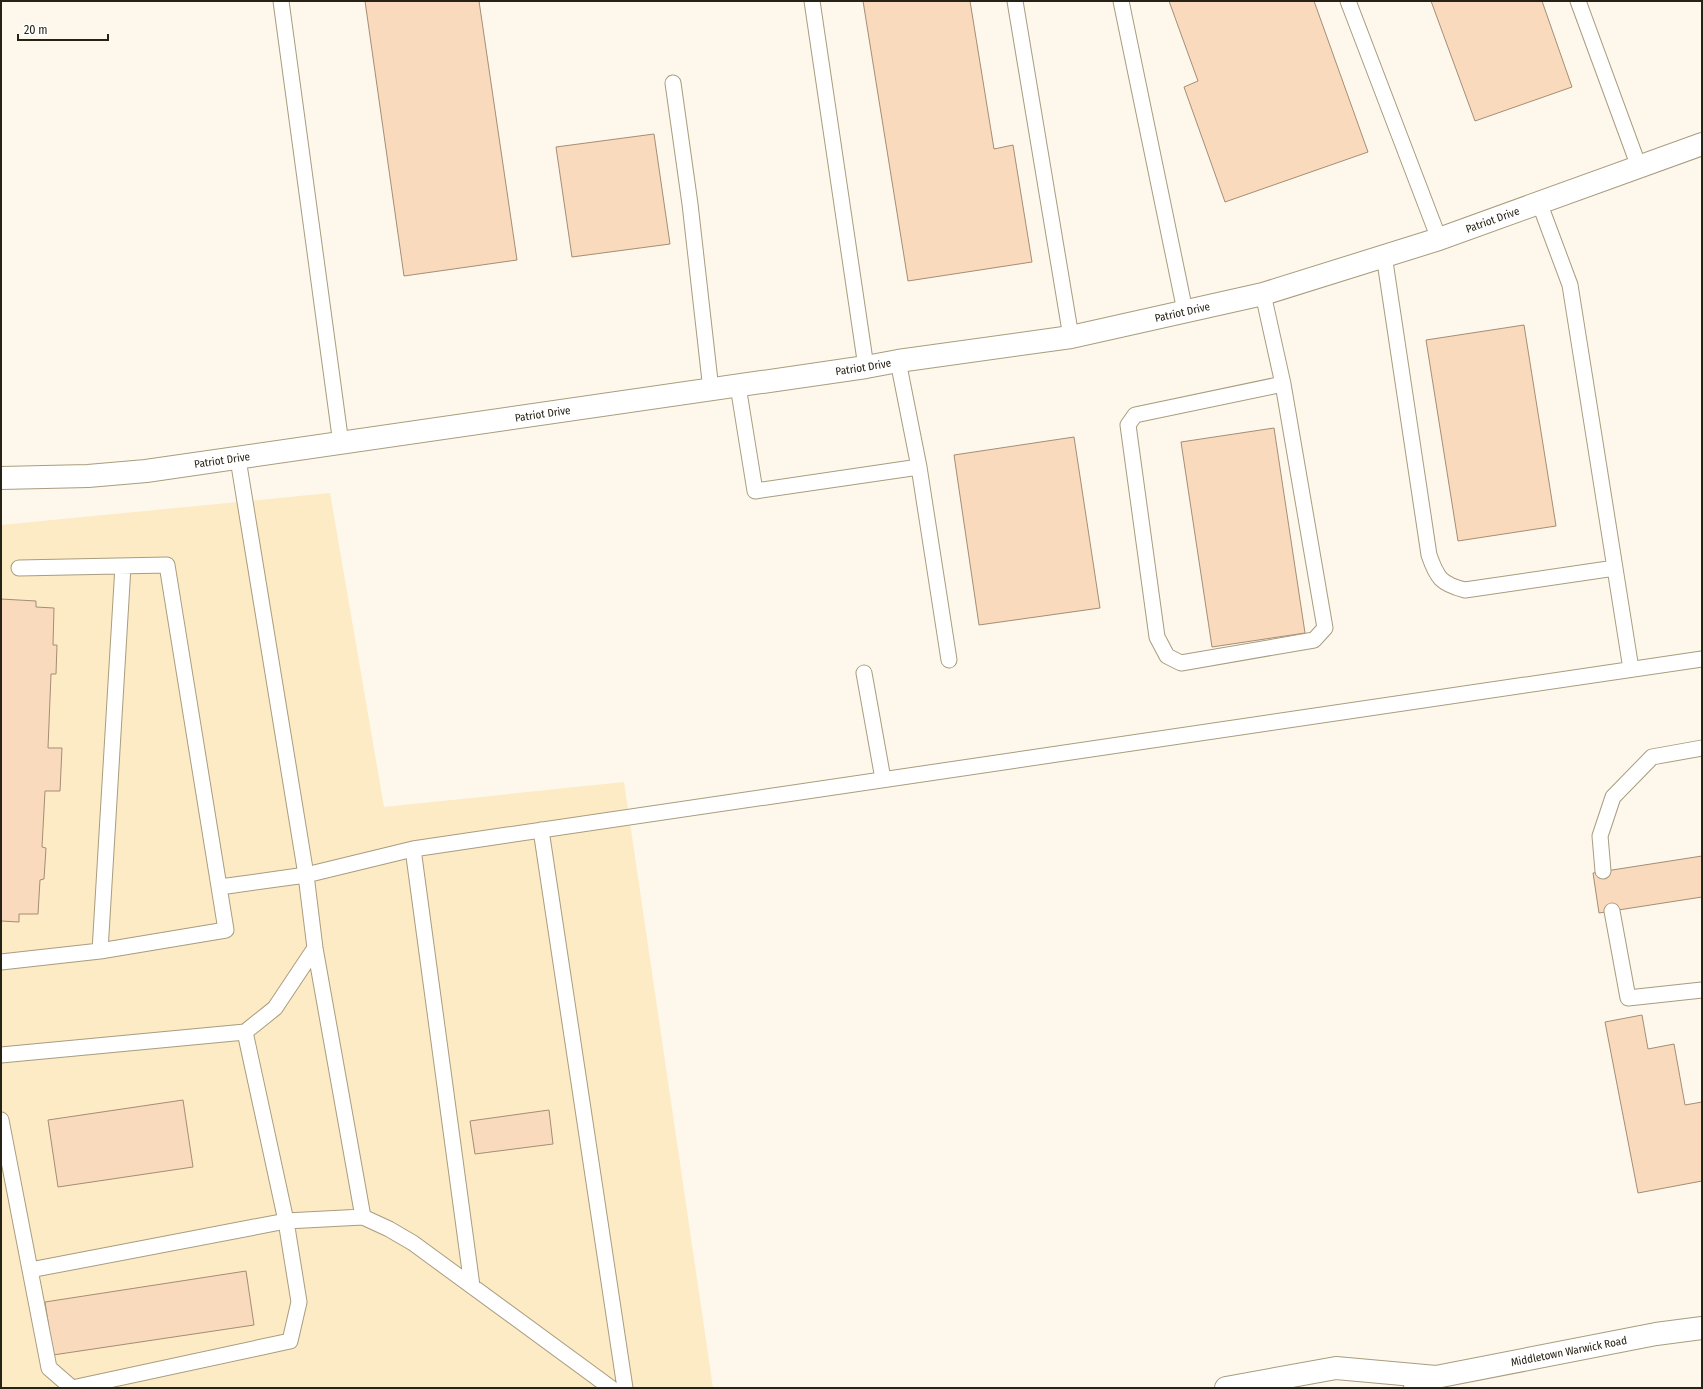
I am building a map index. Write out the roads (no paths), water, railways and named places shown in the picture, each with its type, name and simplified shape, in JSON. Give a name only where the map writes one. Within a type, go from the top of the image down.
[{"type":"street","name":"Patriot Drive","points":[[1,478],[88,476],[146,471],[238,459],[866,367],[898,361],[1070,337],[1263,294],[1439,239],[1702,144]]},
{"type":"street","name":"Middletown Warwick Road","points":[[1414,1388],[1436,1377],[1649,1336],[1702,1328]]},
{"type":"street","name":"Middletown Warwick Road","points":[[1226,1388],[1336,1368],[1436,1377]]},
{"type":"lane","points":[[281,1],[341,444]]},
{"type":"lane","points":[[812,1],[866,367]]},
{"type":"lane","points":[[1015,1],[1070,337]]},
{"type":"lane","points":[[1121,1],[1185,312]]},
{"type":"lane","points":[[1348,1],[1439,239]]},
{"type":"lane","points":[[1578,1],[1640,167]]},
{"type":"lane","points":[[673,83],[690,204],[711,390]]},
{"type":"lane","points":[[1539,202],[1570,285],[1631,669]]},
{"type":"lane","points":[[1384,255],[1428,555],[1436,574],[1451,586],[1465,590],[1615,568]]},
{"type":"lane","points":[[1263,294],[1283,384],[1325,628],[1314,640],[1181,663],[1167,656],[1157,637],[1128,425],[1135,415],[1283,384]]},
{"type":"lane","points":[[898,361],[919,467],[949,660]]},
{"type":"lane","points":[[738,386],[755,491],[919,467]]},
{"type":"lane","points":[[238,459],[306,875],[315,948],[363,1217]]},
{"type":"lane","points":[[1,962],[100,951],[226,930],[167,565],[19,568]]},
{"type":"lane","points":[[100,951],[123,566]]},
{"type":"lane","points":[[220,887],[306,875],[413,849],[1702,659]]},
{"type":"lane","points":[[864,673],[883,779]]},
{"type":"lane","points":[[1603,871],[1600,836],[1613,797],[1652,757],[1702,748]]},
{"type":"lane","points":[[541,830],[625,1388]]},
{"type":"lane","points":[[413,849],[472,1286]]},
{"type":"lane","points":[[1612,911],[1628,998],[1702,990]]},
{"type":"lane","points":[[1,1055],[245,1032],[275,1008],[315,948]]},
{"type":"lane","points":[[1,1120],[49,1368],[72,1388],[290,1341],[299,1302],[286,1221],[245,1032]]},
{"type":"lane","points":[[30,1270],[286,1221],[363,1217],[414,1243],[611,1388]]}]
